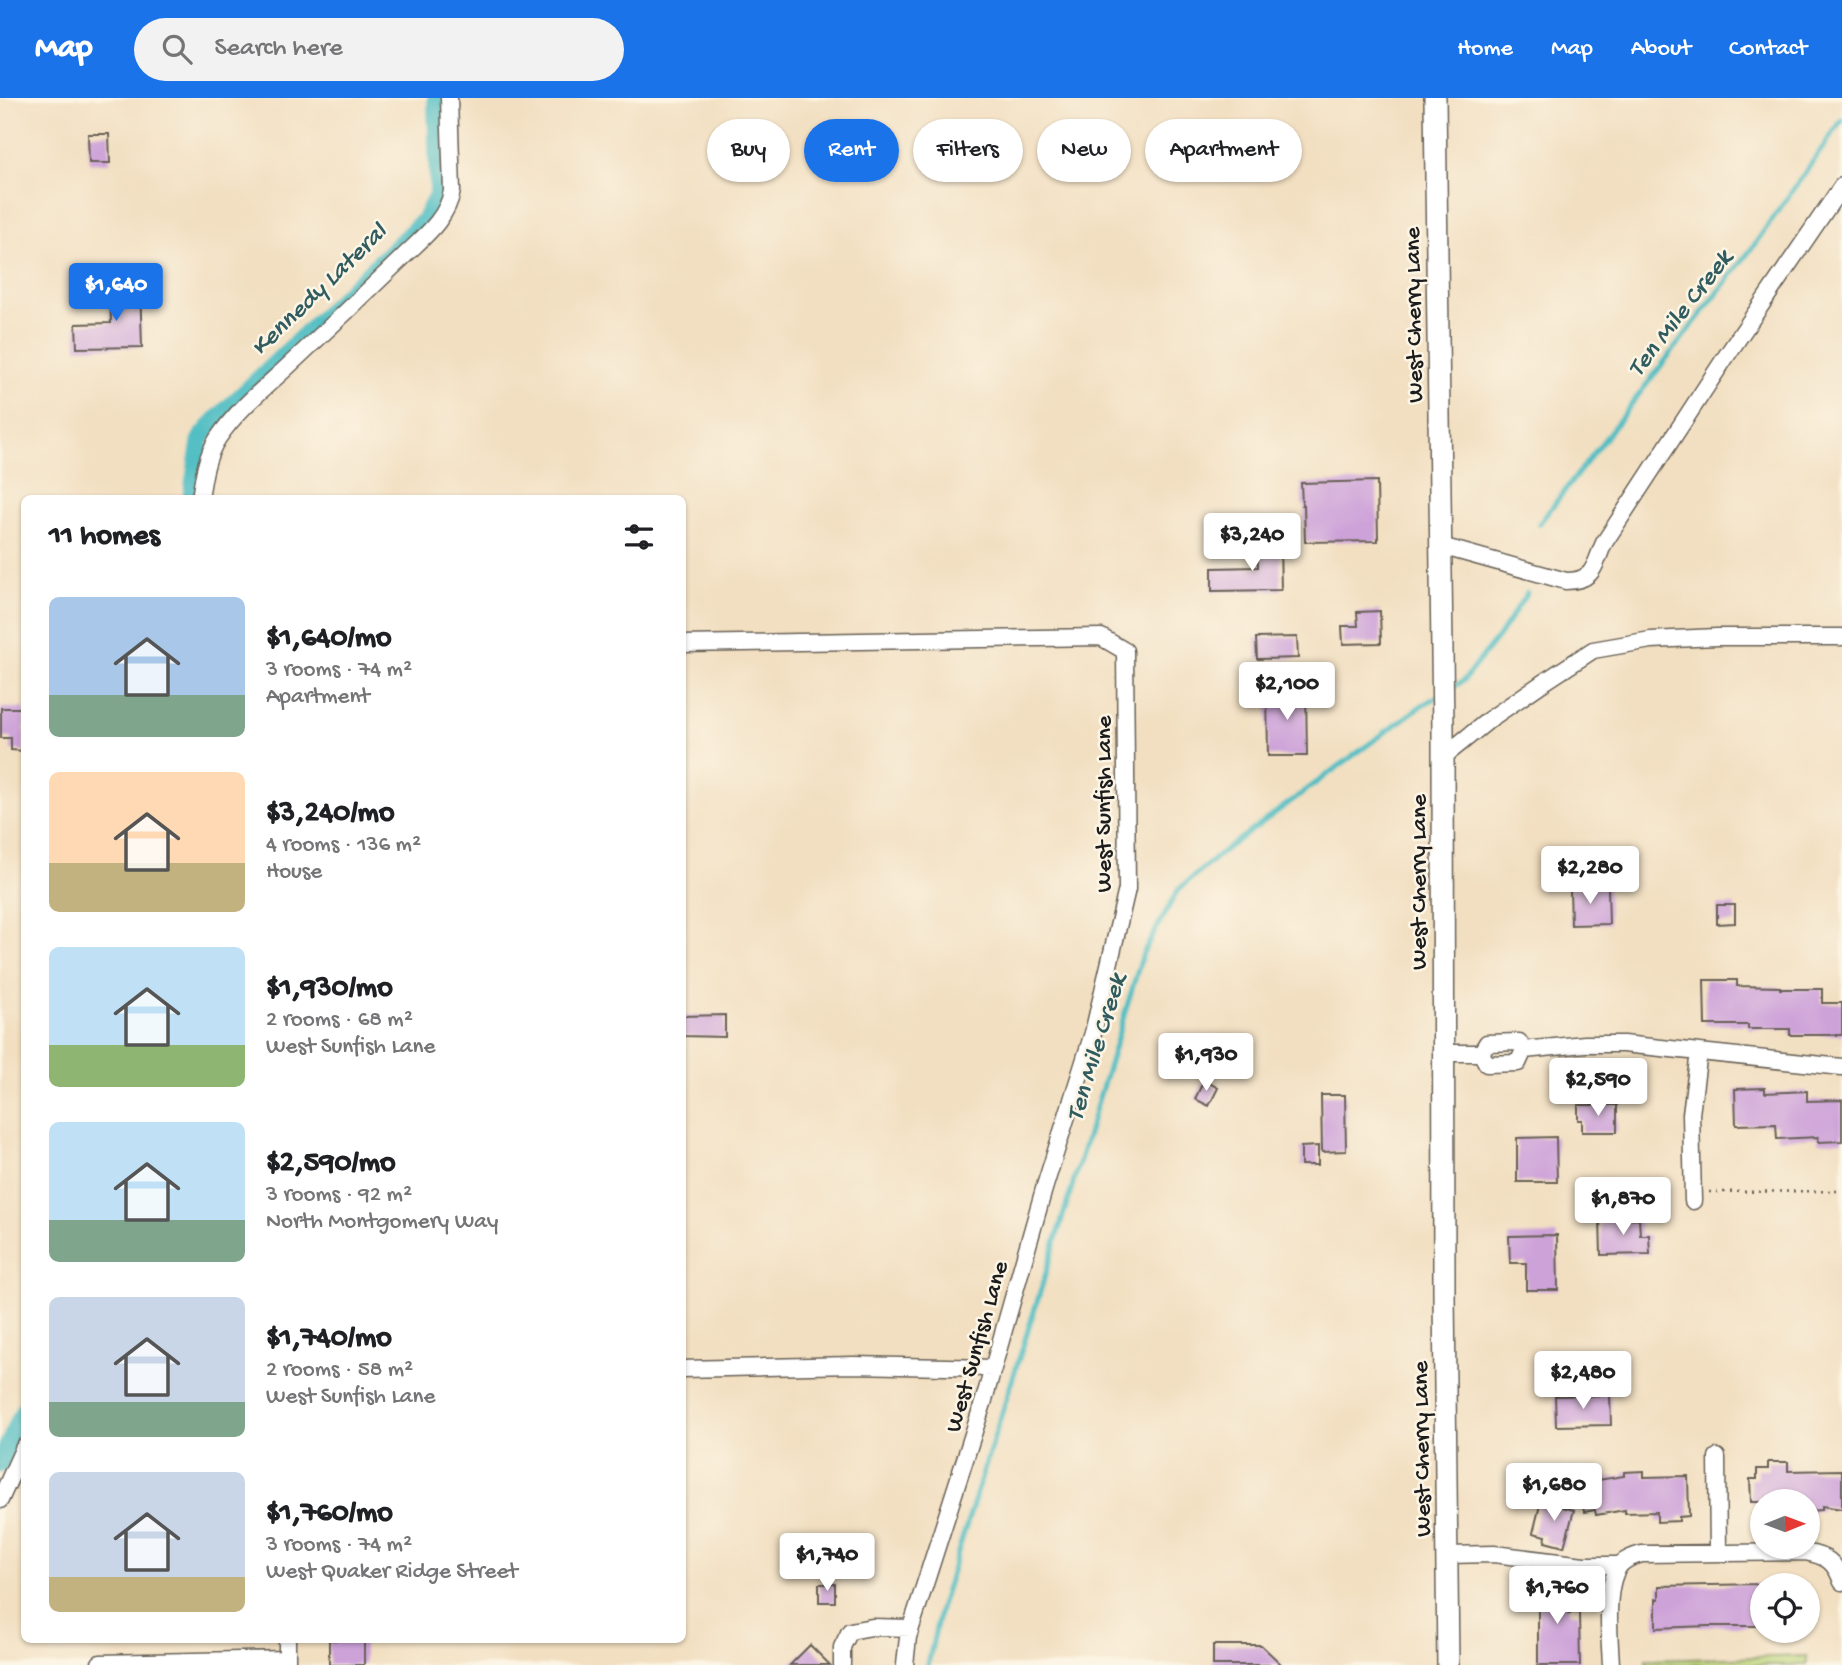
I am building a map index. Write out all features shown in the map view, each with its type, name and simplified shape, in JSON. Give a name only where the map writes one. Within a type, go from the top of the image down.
[{"type":"main road","name":"West Cherry Lane","points":[[1435,98],[1443,730],[1448,1665]]},
{"type":"street","points":[[201,495],[209,455],[232,420],[432,229],[446,212],[452,191],[449,98]]},
{"type":"street","points":[[1441,546],[1566,582],[1580,581],[1589,576],[1611,532],[1842,186]]},
{"type":"street","name":"West Sunfish Lane","points":[[686,645],[1101,637],[1125,651],[1127,889],[1093,1033],[1044,1189],[993,1368],[908,1637],[905,1665]]},
{"type":"street","points":[[1443,757],[1490,719],[1593,650],[1651,640],[1842,637]]},
{"type":"street","points":[[1444,1053],[1481,1053],[1487,1043],[1519,1042],[1524,1050],[1586,1044],[1623,1044],[1842,1068]]},
{"type":"street","points":[[1699,1052],[1691,1114],[1699,1197]]},
{"type":"street","points":[[686,1369],[853,1366],[993,1368]]},
{"type":"street","points":[[0,1500],[21,1454]]},
{"type":"street","points":[[1717,1457],[1718,1553]]},
{"type":"street","points":[[1611,1665],[1609,1590],[1620,1565],[1630,1557],[1642,1553],[1805,1552],[1830,1560],[1839,1572],[1842,1582]]},
{"type":"street","points":[[1447,1555],[1494,1554],[1584,1565],[1620,1565]]},
{"type":"street","points":[[842,1665],[842,1647],[850,1630],[872,1627],[911,1628]]},
{"type":"street","points":[[100,1663],[287,1662],[287,1643]]},
{"type":"path","points":[[1699,1197],[1842,1191]]},
{"type":"green space","points":[[1807,1656],[1807,1665],[1646,1665],[1646,1660]]},
{"type":"building","points":[[88,134],[109,134],[110,163],[89,163]]},
{"type":"building","points":[[110,286],[140,286],[142,347],[77,348],[76,324],[111,323]]},
{"type":"building","points":[[1377,481],[1378,541],[1305,542],[1301,483]]},
{"type":"building","points":[[1257,544],[1280,544],[1281,590],[1212,591],[1212,568],[1258,567]]},
{"type":"building","points":[[1380,611],[1381,643],[1343,644],[1342,626],[1358,626],[1357,612]]},
{"type":"building","points":[[1297,637],[1298,658],[1257,659],[1256,638]]},
{"type":"building","points":[[1267,688],[1306,688],[1307,756],[1268,756]]},
{"type":"building","points":[[1,708],[21,708],[21,751],[11,750],[11,738],[1,738]]},
{"type":"building","points":[[1608,887],[1609,924],[1571,925],[1570,888]]},
{"type":"building","points":[[1717,905],[1735,905],[1735,923],[1717,924]]},
{"type":"building","points":[[1704,980],[1737,980],[1737,986],[1822,989],[1822,1003],[1842,1003],[1842,1035],[1790,1035],[1790,1029],[1705,1025]]},
{"type":"building","points":[[725,1015],[725,1037],[686,1036],[686,1016]]},
{"type":"building","points":[[1204,1080],[1218,1088],[1209,1106],[1195,1099]]},
{"type":"building","points":[[1765,1088],[1765,1093],[1807,1091],[1807,1101],[1842,1100],[1842,1141],[1818,1142],[1818,1137],[1777,1139],[1776,1124],[1736,1125],[1735,1089]]},
{"type":"building","points":[[1321,1095],[1345,1095],[1346,1151],[1322,1152]]},
{"type":"building","points":[[1578,1105],[1617,1105],[1617,1132],[1582,1132],[1582,1120],[1578,1120]]},
{"type":"building","points":[[1556,1137],[1557,1182],[1517,1182],[1517,1138]]},
{"type":"building","points":[[1318,1146],[1318,1165],[1301,1165],[1301,1147]]},
{"type":"building","points":[[1639,1218],[1640,1235],[1649,1235],[1650,1254],[1601,1255],[1600,1219]]},
{"type":"building","points":[[1557,1235],[1558,1290],[1526,1290],[1526,1263],[1510,1263],[1509,1236]]},
{"type":"building","points":[[1610,1395],[1611,1425],[1556,1426],[1555,1396]]},
{"type":"building","points":[[1768,1462],[1788,1462],[1788,1471],[1842,1470],[1842,1509],[1822,1506],[1820,1510],[1820,1489],[1750,1489],[1750,1479],[1757,1479],[1757,1469],[1768,1469]]},
{"type":"building","points":[[1644,1471],[1644,1477],[1688,1476],[1689,1516],[1679,1517],[1679,1521],[1657,1522],[1657,1512],[1625,1513],[1625,1510],[1596,1515],[1595,1510],[1584,1512],[1579,1483],[1624,1476],[1624,1472]]},
{"type":"building","points":[[1541,1501],[1574,1510],[1564,1547],[1545,1542],[1546,1536],[1533,1533]]},
{"type":"building","points":[[1568,1582],[1569,1613],[1579,1613],[1580,1665],[1538,1665],[1538,1604],[1534,1604],[1533,1584]]},
{"type":"building","points":[[819,1584],[835,1584],[835,1602],[819,1602]]},
{"type":"building","points":[[1750,1584],[1750,1626],[1656,1628],[1659,1586]]},
{"type":"building","points":[[329,1643],[364,1643],[364,1665],[329,1665]]},
{"type":"building","points":[[810,1645],[830,1665],[790,1665]]},
{"type":"building","points":[[1213,1645],[1261,1645],[1282,1665],[1213,1665]]},
{"type":"waterway","name":"Kennedy Lateral","points":[[192,495],[201,438],[217,419],[425,219],[438,193],[436,98]]},
{"type":"waterway","name":"Ten Mile Creek","points":[[1539,524],[1752,248],[1842,120]]},
{"type":"waterway","name":"Ten Mile Creek","points":[[1447,691],[1463,681],[1498,637],[1527,593]]},
{"type":"waterway","name":"Ten Mile Creek","points":[[928,1665],[940,1609],[1143,953],[1178,890],[1226,849],[1438,696]]},
{"type":"waterway","name":"Kennedy Lateral","points":[[0,1464],[21,1417]]}]
